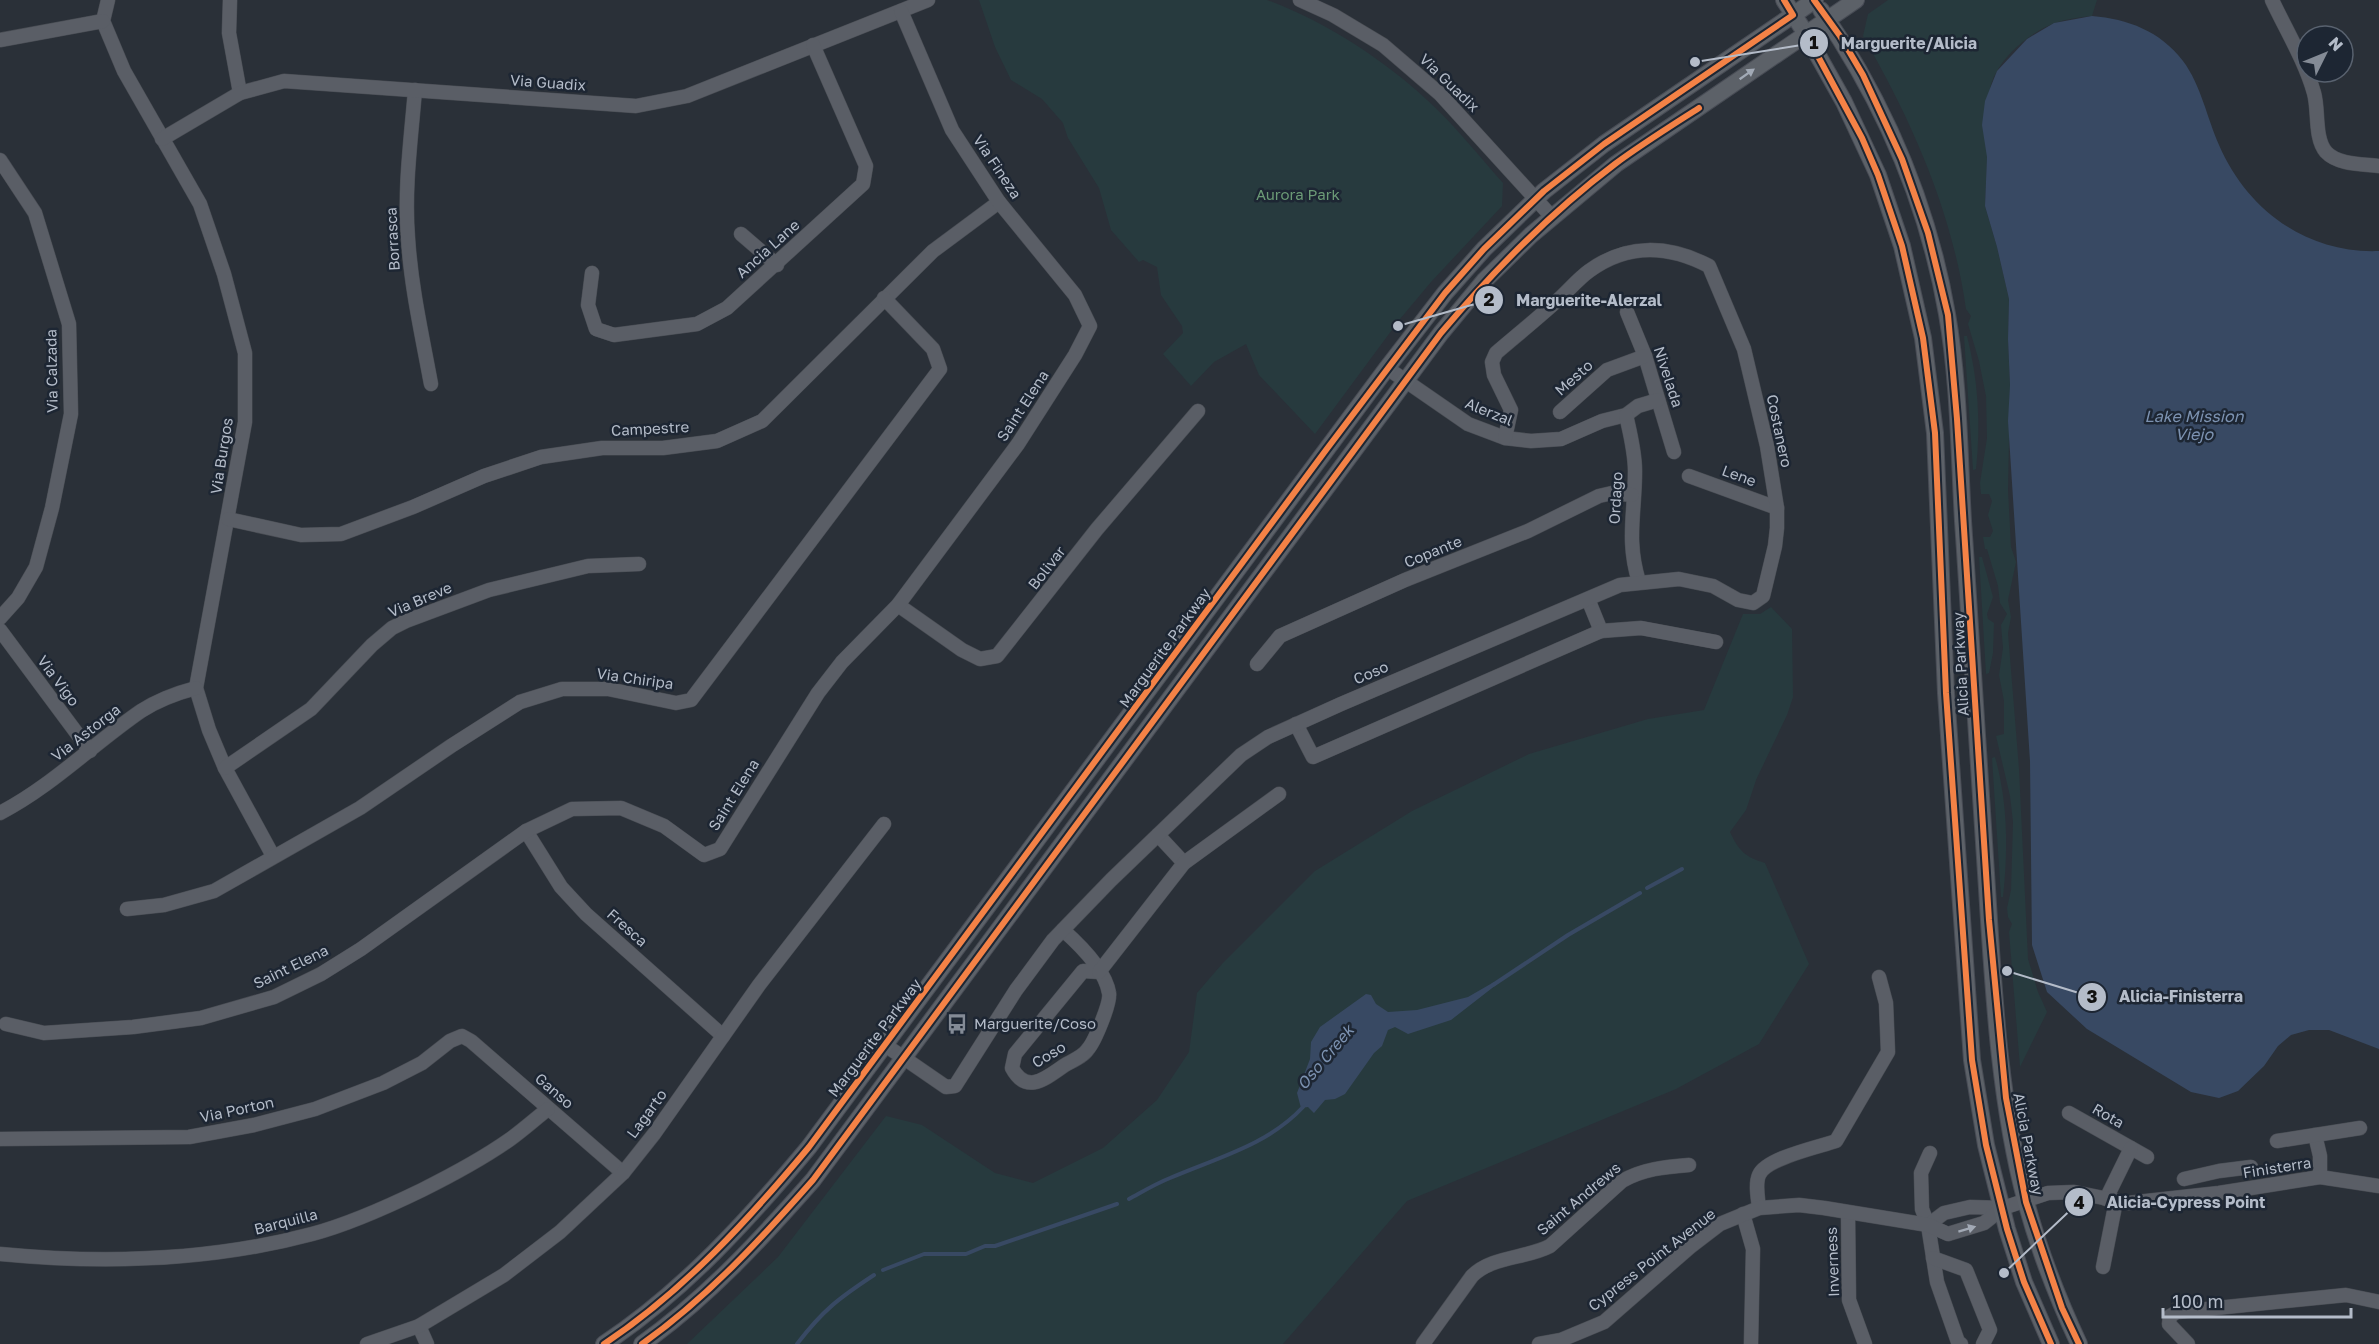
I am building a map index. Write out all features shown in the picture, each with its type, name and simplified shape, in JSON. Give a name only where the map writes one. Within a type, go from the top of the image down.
[{"type":"main road","name":"Alicia Parkway","points":[[1784,0],[1806,34],[1862,138],[1878,175],[1902,246],[1923,338],[1935,433],[1946,693],[1971,1049],[1986,1145],[2003,1208],[2024,1282],[2051,1344]]},
{"type":"main road","name":"Marguerite Parkway","points":[[604,1344],[659,1302],[724,1243],[761,1204],[809,1147],[1445,292],[1484,249],[1537,198],[1604,144],[1814,0]]},
{"type":"main road","name":"Alicia Parkway","points":[[1814,0],[1863,75],[1902,159],[1928,233],[1947,315],[1957,419],[1991,942],[2006,1098],[2026,1202],[2062,1308],[2079,1344]]},
{"type":"main road","points":[[642,1344],[713,1286],[768,1232],[813,1180],[1441,333],[1484,281],[1552,217],[1616,164],[1856,0]]},
{"type":"street","points":[[0,40],[103,21],[108,0]]},
{"type":"street","points":[[230,0],[229,33],[240,93]]},
{"type":"street","name":"Via Guadix","points":[[162,139],[240,93],[284,81],[636,106],[687,96],[928,0]]},
{"type":"street","name":"Via Guadix","points":[[1300,0],[1333,15],[1383,45],[1440,94],[1552,217]]},
{"type":"street","points":[[2272,0],[2308,75],[2315,95],[2324,149],[2331,156],[2339,159],[2379,166]]},
{"type":"street","name":"Via Fineza","points":[[901,11],[952,130],[999,202],[1075,295],[1090,326]]},
{"type":"street","name":"Via Burgos","points":[[103,21],[124,71],[200,204],[224,274],[244,353],[245,422],[196,688],[209,730],[225,768],[273,856]]},
{"type":"street","name":"Ancia Lane","points":[[592,273],[588,305],[596,329],[614,335],[697,324],[727,308],[777,265],[863,184],[866,165],[813,45]]},
{"type":"street","name":"Borrasca","points":[[415,90],[408,186],[408,236],[413,289],[431,384]]},
{"type":"street","name":"Via Calzada","points":[[0,160],[34,213],[69,324],[71,414],[52,508],[36,567],[18,598],[0,618]]},
{"type":"street","name":"Campestre","points":[[228,519],[301,535],[341,534],[413,507],[484,476],[541,457],[602,448],[663,448],[717,441],[762,421],[933,251],[999,202]]},
{"type":"street","points":[[741,234],[777,265]]},
{"type":"street","name":"Costanero","points":[[1505,438],[1511,410],[1494,375],[1492,362],[1496,353],[1588,272],[1606,260],[1627,252],[1662,250],[1688,255],[1709,266],[1744,349],[1767,446],[1777,508],[1775,546],[1763,596],[1753,603]]},
{"type":"street","name":"Via Chiripa","points":[[127,909],[164,905],[214,891],[360,808],[520,702],[562,689],[608,689],[676,703],[691,700],[940,369],[933,349],[884,298]]},
{"type":"street","name":"Nivelada","points":[[1627,312],[1645,356],[1674,453]]},
{"type":"street","name":"Saint Elena","points":[[6,1024],[44,1033],[133,1027],[201,1018],[274,997],[321,974],[362,949],[526,831],[572,809],[621,808],[664,826],[704,855],[720,849],[818,693],[842,662],[898,605],[1018,444],[1075,355],[1090,326]]},
{"type":"street","name":"Mesto","points":[[1560,412],[1607,370],[1645,356]]},
{"type":"street","name":"Alerzal","points":[[1387,368],[1468,424],[1505,438],[1531,441],[1561,439],[1602,421],[1626,415],[1638,406],[1658,400]]},
{"type":"street","name":"Bolivar","points":[[898,605],[962,650],[981,659],[998,656],[1097,529],[1198,411]]},
{"type":"street","name":"Ordago","points":[[1626,415],[1635,471],[1630,545],[1639,582]]},
{"type":"street","name":"Lene","points":[[1689,476],[1777,508]]},
{"type":"street","name":"Copante","points":[[1257,664],[1280,636],[1405,580],[1528,531],[1599,496],[1612,493],[1632,495]]},
{"type":"street","name":"Via Breve","points":[[225,768],[311,709],[372,645],[392,628],[406,621],[489,590],[588,566],[639,564]]},
{"type":"street","name":"Coso","points":[[885,1045],[946,1087],[956,1086],[1016,990],[1053,940],[1241,755],[1268,738],[1620,585],[1679,579],[1713,586],[1738,600],[1753,603]]},
{"type":"street","points":[[1588,599],[1600,631]]},
{"type":"street","points":[[1296,724],[1313,757],[1600,631],[1641,628],[1716,642]]},
{"type":"street","name":"Via Vigo","points":[[0,630],[90,751]]},
{"type":"street","name":"Via Astorga","points":[[0,813],[26,800],[142,710],[173,695],[196,688]]},
{"type":"street","points":[[1099,972],[1184,863],[1279,794]]},
{"type":"street","name":"Lagarto","points":[[367,1344],[419,1326],[504,1275],[560,1232],[623,1173],[654,1134],[759,985],[884,824]]},
{"type":"street","name":"Fresca","points":[[526,831],[561,887],[586,914],[723,1036]]},
{"type":"street","points":[[1158,835],[1184,863]]},
{"type":"street","name":"Coso","points":[[1063,930],[1086,950],[1099,972],[1109,992],[1110,1000],[1088,1050],[1043,1080],[1034,1083],[1024,1082],[1016,1076],[1012,1068],[1015,1054],[1083,971],[1099,972]]},
{"type":"street","points":[[1759,1208],[1757,1182],[1761,1170],[1782,1159],[1836,1142],[1888,1053],[1886,1003],[1879,977]]},
{"type":"street","name":"Ganso","points":[[462,1036],[471,1041],[623,1173]]},
{"type":"street","name":"Via Porton","points":[[0,1139],[100,1140],[189,1137],[254,1125],[315,1109],[383,1083],[422,1063],[450,1041],[462,1036]]},
{"type":"street","name":"Barquilla","points":[[0,1254],[47,1258],[116,1259],[191,1256],[242,1250],[314,1233],[381,1210],[445,1179],[509,1140],[548,1109]]},
{"type":"street","name":"Rota","points":[[2070,1113],[2147,1157]]},
{"type":"street","points":[[2277,1141],[2360,1128]]},
{"type":"street","points":[[2315,1135],[2320,1156],[2320,1177]]},
{"type":"street","name":"Rota","points":[[2103,1267],[2111,1200],[2131,1148]]},
{"type":"street","points":[[1930,1153],[1921,1173],[1922,1209],[1928,1225],[1937,1282],[1958,1342],[1961,1344]]},
{"type":"street","name":"Saint Andrews","points":[[1423,1344],[1479,1268],[1536,1254],[1550,1246],[1622,1181],[1633,1174],[1653,1168],[1689,1165]]},
{"type":"street","points":[[2184,1179],[2219,1170],[2251,1167]]},
{"type":"street","points":[[2219,1170],[2219,1193]]},
{"type":"street","name":"Finisterra","points":[[2003,1208],[2048,1193],[2074,1192],[2128,1203],[2219,1193],[2320,1177],[2379,1186]]},
{"type":"street","name":"Cypress Point Avenue","points":[[1539,1344],[1561,1340],[1604,1322],[1720,1224],[1759,1208],[1799,1205],[1928,1225],[1948,1234],[1984,1223],[2003,1208]]},
{"type":"street","points":[[1928,1225],[1944,1213],[1970,1207],[2003,1208]]},
{"type":"street","name":"Inverness","points":[[1848,1213],[1849,1300],[1864,1344]]},
{"type":"street","points":[[1743,1214],[1753,1249],[1751,1344]]},
{"type":"street","points":[[1933,1258],[1966,1270],[1990,1330],[1983,1344]]},
{"type":"street","points":[[2188,1344],[2169,1324],[2170,1316],[2177,1312],[2346,1295],[2379,1302]]},
{"type":"street","points":[[419,1326],[427,1344]]},
{"type":"green space","name":"Aurora Park","points":[[979,0],[1267,0],[1288,8],[1371,55],[1426,99],[1503,183],[1502,206],[1400,319],[1315,434],[1259,375],[1246,344],[1214,362],[1191,386],[1163,354],[1183,333],[1182,326],[1161,295],[1157,267],[1143,260],[1139,262],[1111,230],[1099,188],[1068,138],[1063,123],[1042,99],[1011,80],[995,47]]},
{"type":"green space","points":[[1888,0],[2097,0],[2092,16],[2055,23],[2034,33],[2024,41],[2006,58],[1993,78],[1990,89],[1985,206],[2009,299],[2008,490],[2011,547],[2016,562],[2008,600],[2011,617],[2008,633],[2019,769],[2028,959],[2047,1012],[2020,1067],[2009,932],[2012,924],[2007,908],[2011,890],[2013,822],[2010,796],[1996,736],[2004,734],[2004,701],[1999,675],[2003,648],[2001,625],[2007,614],[2000,603],[1998,586],[1987,549],[1985,549],[1983,537],[1990,537],[1993,531],[1988,515],[1992,501],[1989,494],[1981,494],[1980,483],[1987,438],[1986,396],[1968,324],[1971,316],[1966,309],[1960,273],[1940,202],[1928,168],[1898,101],[1863,36],[1868,14]]},
{"type":"green space","points":[[1964,336],[1967,336],[1971,352],[1978,402],[1978,452],[1976,469],[1973,470]]},
{"type":"green space","points":[[1979,557],[1982,557],[1993,597],[1987,614],[1988,619],[1994,623],[1993,653],[1989,673],[1986,674]]},
{"type":"green space","points":[[1771,607],[1792,629],[1793,697],[1787,715],[1756,780],[1746,810],[1730,832],[1743,852],[1765,863],[1809,964],[1759,1044],[1676,1089],[1407,1201],[1283,1344],[687,1344],[778,1257],[886,1116],[922,1125],[995,1173],[1033,1183],[1103,1148],[1157,1100],[1189,1052],[1197,993],[1222,964],[1315,871],[1412,811],[1529,754],[1648,719],[1704,710],[1743,614],[1760,614]]},
{"type":"green space","points":[[1995,757],[2005,809],[2006,862],[2003,897],[2001,897],[1992,758]]},
{"type":"water","name":"Lake Mission Viejo","points":[[2092,16],[2118,20],[2142,28],[2164,42],[2183,61],[2195,80],[2219,145],[2231,168],[2263,208],[2304,236],[2328,245],[2353,250],[2379,251],[2379,1049],[2329,1030],[2309,1030],[2291,1035],[2278,1046],[2264,1066],[2238,1091],[2219,1098],[2191,1092],[2087,1029],[2047,992],[2032,945],[2030,761],[2008,421],[2009,299],[1985,206],[1987,157],[1982,125],[1985,101],[1997,71],[2027,39],[2054,23]]},
{"type":"water","points":[[1494,982],[1496,985],[1451,1020],[1408,1034],[1395,1027],[1388,1030],[1382,1046],[1374,1053],[1345,1094],[1335,1099],[1325,1100],[1314,1113],[1308,1107],[1301,1108],[1297,1093],[1310,1059],[1311,1042],[1320,1027],[1366,994],[1371,995],[1376,1004],[1388,1012],[1417,1010],[1468,997]]},
{"type":"waterway","name":"Oso Creek","points":[[1647,888],[1682,869]]},
{"type":"waterway","name":"Oso Creek","points":[[1493,985],[1568,935],[1640,893]]},
{"type":"waterway","name":"Oso Creek","points":[[1129,1199],[1164,1180],[1258,1141],[1289,1120],[1303,1107]]},
{"type":"waterway","name":"Oso Creek","points":[[883,1270],[924,1254],[966,1254],[985,1246],[995,1246],[1117,1204]]},
{"type":"waterway","name":"Oso Creek","points":[[797,1344],[832,1305],[874,1275]]},
{"type":"cycle path","points":[[604,1344],[661,1301],[714,1253],[809,1147],[1445,293],[1484,249],[1544,191],[1604,144],[1793,15],[1784,0]]},
{"type":"cycle path","points":[[1814,0],[1840,36],[1863,75],[1902,159],[1928,233],[1948,315],[1957,419],[1989,920],[2006,1098],[2026,1202],[2062,1308],[2079,1344]]},
{"type":"cycle path","points":[[1806,34],[1862,138],[1878,175],[1902,246],[1923,338],[1935,433],[1946,693],[1972,1060],[1986,1145],[2007,1229],[2024,1282],[2051,1344]]},
{"type":"cycle path","points":[[642,1344],[711,1287],[753,1246],[813,1180],[1441,333],[1481,287],[1545,222],[1625,157],[1699,108]]},
{"type":"place","name":"Marguerite/Alicia","points":[[1695,62]]},
{"type":"place","name":"Marguerite-Alerzal","points":[[1398,326]]},
{"type":"place","name":"Alicia-Finisterra","points":[[2007,971]]},
{"type":"place","name":"Marguerite/Coso","points":[[957,1024]]},
{"type":"place","name":"Alicia-Cypress Point","points":[[2004,1273]]}]
